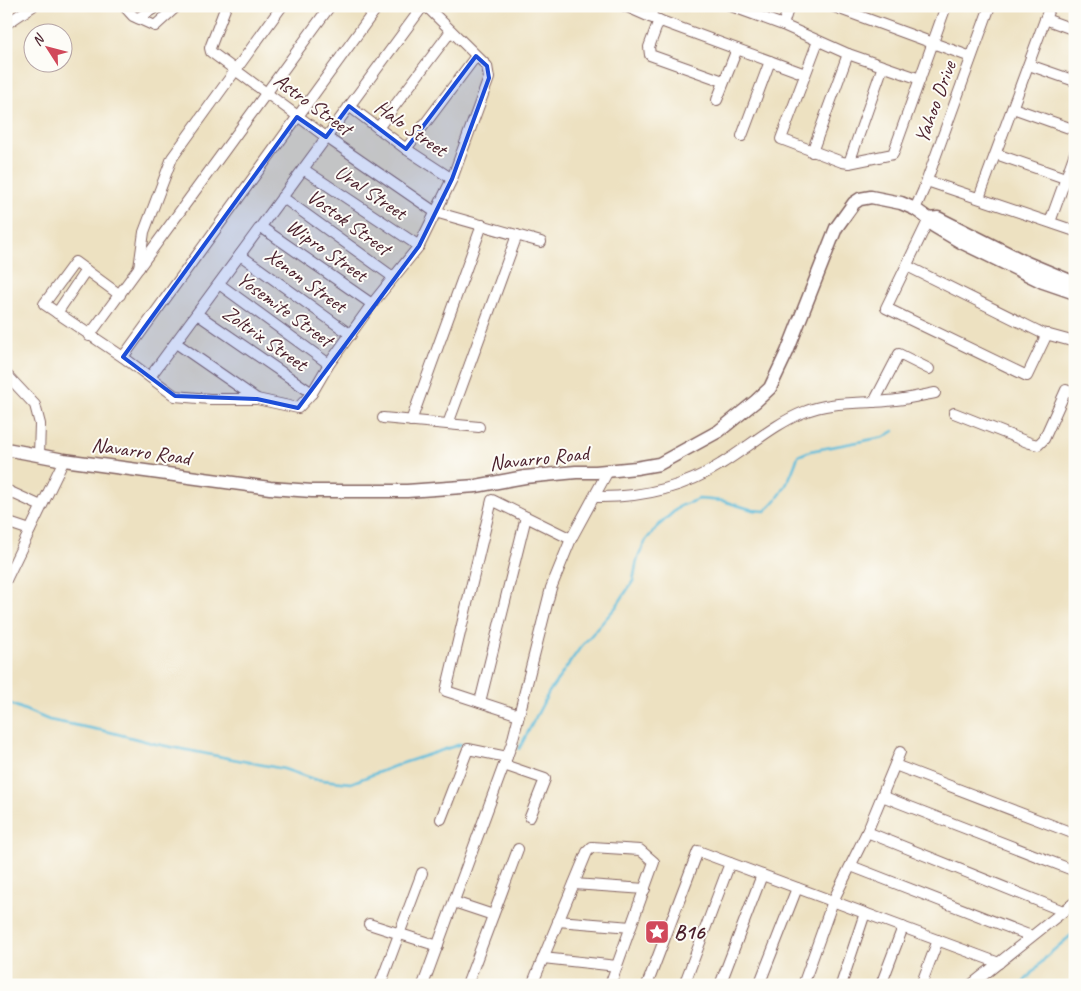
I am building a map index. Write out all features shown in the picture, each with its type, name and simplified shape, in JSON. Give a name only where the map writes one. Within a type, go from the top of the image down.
[{"type":"street","points":[[6,24],[32,6]]},
{"type":"street","points":[[124,6],[133,16],[155,26],[177,6]]},
{"type":"street","points":[[138,18],[158,6]]},
{"type":"street","name":"Astro Street","points":[[226,6],[210,48],[211,52],[266,94],[435,212],[542,242]]},
{"type":"street","points":[[139,269],[144,232],[172,158],[282,6]]},
{"type":"street","points":[[90,336],[330,6]]},
{"type":"street","points":[[123,357],[378,6]]},
{"type":"street","points":[[120,295],[75,262],[44,304],[123,357],[175,396],[210,399],[257,399],[298,408],[312,393],[329,364],[372,304],[419,246],[452,179],[489,78],[487,66],[424,6],[150,377]]},
{"type":"street","points":[[625,6],[654,19],[805,74]]},
{"type":"street","points":[[654,6],[654,19],[649,47],[650,55],[724,81]]},
{"type":"street","points":[[731,6],[783,25],[848,54],[920,79]]},
{"type":"street","points":[[783,25],[789,6]]},
{"type":"street","points":[[832,6],[971,57]]},
{"type":"street","name":"Yahoo Drive","points":[[915,209],[927,181],[990,6]]},
{"type":"street","points":[[979,198],[1050,6]]},
{"type":"street","points":[[818,41],[781,139],[812,152],[849,163],[893,154],[945,7]]},
{"type":"street","points":[[1045,20],[1075,30]]},
{"type":"street","points":[[378,128],[451,31]]},
{"type":"street","points":[[717,100],[737,49]]},
{"type":"street","points":[[812,152],[848,54]]},
{"type":"street","points":[[406,149],[476,56]]},
{"type":"street","points":[[742,136],[770,61]]},
{"type":"street","points":[[1029,65],[1075,81]]},
{"type":"street","points":[[849,163],[883,66]]},
{"type":"street","name":"Halo Street","points":[[349,106],[406,149],[452,179]]},
{"type":"street","points":[[1013,108],[1075,130]]},
{"type":"street","points":[[1050,222],[1075,153]]},
{"type":"street","points":[[996,154],[1065,178]]},
{"type":"street","name":"Ural Street","points":[[303,169],[419,246]]},
{"type":"street","points":[[927,181],[1075,231]]},
{"type":"street","name":"Navarro Road","points":[[6,450],[64,460],[270,488],[312,491],[407,490],[476,486],[525,477],[608,471],[659,464],[719,430],[756,402],[770,388],[787,352],[836,228],[854,203],[860,199],[871,197],[901,203],[915,209],[930,219]]},
{"type":"street","name":"Vostok Street","points":[[282,198],[393,277]]},
{"type":"street","points":[[930,219],[938,218],[1028,263],[1075,283]]},
{"type":"street","points":[[930,219],[886,308],[1027,376],[1047,334]]},
{"type":"street","points":[[930,219],[934,226],[961,242],[1043,282],[1075,293]]},
{"type":"street","points":[[412,421],[482,225]]},
{"type":"street","name":"Wipro Street","points":[[261,227],[372,304]]},
{"type":"street","points":[[448,424],[517,235]]},
{"type":"street","name":"Xenon Street","points":[[240,255],[351,335]]},
{"type":"street","points":[[907,266],[1047,334],[1075,342]]},
{"type":"street","points":[[57,313],[86,270]]},
{"type":"street","name":"Yosemite Street","points":[[219,284],[329,364]]},
{"type":"street","name":"Zoltrix Street","points":[[197,314],[312,393]]},
{"type":"street","points":[[176,343],[257,399]]},
{"type":"street","points":[[874,402],[899,354],[929,369]]},
{"type":"street","points":[[6,374],[35,405],[40,424],[39,455]]},
{"type":"street","points":[[954,413],[1038,445],[1044,439],[1066,390],[1075,394]]},
{"type":"street","points":[[594,497],[611,498],[653,493],[694,478],[720,465],[764,435],[803,412],[822,405],[905,400],[935,393]]},
{"type":"street","points":[[383,418],[479,427]]},
{"type":"street","points":[[6,580],[64,460]]},
{"type":"street","points":[[423,985],[505,761],[519,715],[546,603],[559,566],[608,471]]},
{"type":"street","points":[[6,490],[42,506]]},
{"type":"street","points":[[519,715],[446,691],[492,500],[571,540]]},
{"type":"street","points":[[480,702],[526,517]]},
{"type":"street","points":[[6,522],[30,530]]},
{"type":"street","points":[[6,555],[17,558]]},
{"type":"street","points":[[442,819],[468,749],[505,761],[545,778],[530,817]]},
{"type":"street","points":[[804,985],[833,901],[867,832],[900,752]]},
{"type":"street","points":[[895,765],[1075,834]]},
{"type":"street","points":[[882,796],[1075,871]]},
{"type":"street","points":[[867,832],[1063,911]]},
{"type":"street","points":[[532,985],[587,852],[592,847],[640,850],[654,862],[610,985]]},
{"type":"street","points":[[467,985],[518,848]]},
{"type":"street","points":[[647,985],[698,851],[999,963]]},
{"type":"street","points":[[684,985],[730,864]]},
{"type":"street","points":[[851,866],[1031,936]]},
{"type":"street","points":[[380,985],[422,873]]},
{"type":"street","points":[[720,985],[762,875]]},
{"type":"street","points":[[574,884],[645,890]]},
{"type":"street","points":[[758,985],[797,888]]},
{"type":"street","points":[[454,902],[493,915]]},
{"type":"street","points":[[971,985],[1075,902]]},
{"type":"street","points":[[841,985],[865,913]]},
{"type":"street","points":[[558,921],[631,927]]},
{"type":"street","points":[[369,924],[438,946]]},
{"type":"street","points":[[881,985],[903,927]]},
{"type":"street","points":[[921,985],[938,940]]},
{"type":"street","points":[[543,958],[617,966]]},
{"type":"highlighted area","points":[[476,56],[487,66],[489,78],[452,179],[419,246],[298,408],[257,399],[175,396],[123,357],[297,117],[326,137],[349,106],[406,149]]},
{"type":"waterway","points":[[519,749],[549,692],[580,648],[616,607],[633,581],[637,560],[646,540],[680,506],[699,499],[723,501],[753,510],[765,511],[786,486],[798,456],[810,451],[884,437],[894,431]]},
{"type":"waterway","points":[[6,702],[49,720],[110,732],[156,744],[284,769],[313,779],[351,783],[400,764],[461,744]]},
{"type":"waterway","points":[[1021,985],[1048,955],[1075,932]]},
{"type":"place","name":"B16","points":[[657,932]]}]
